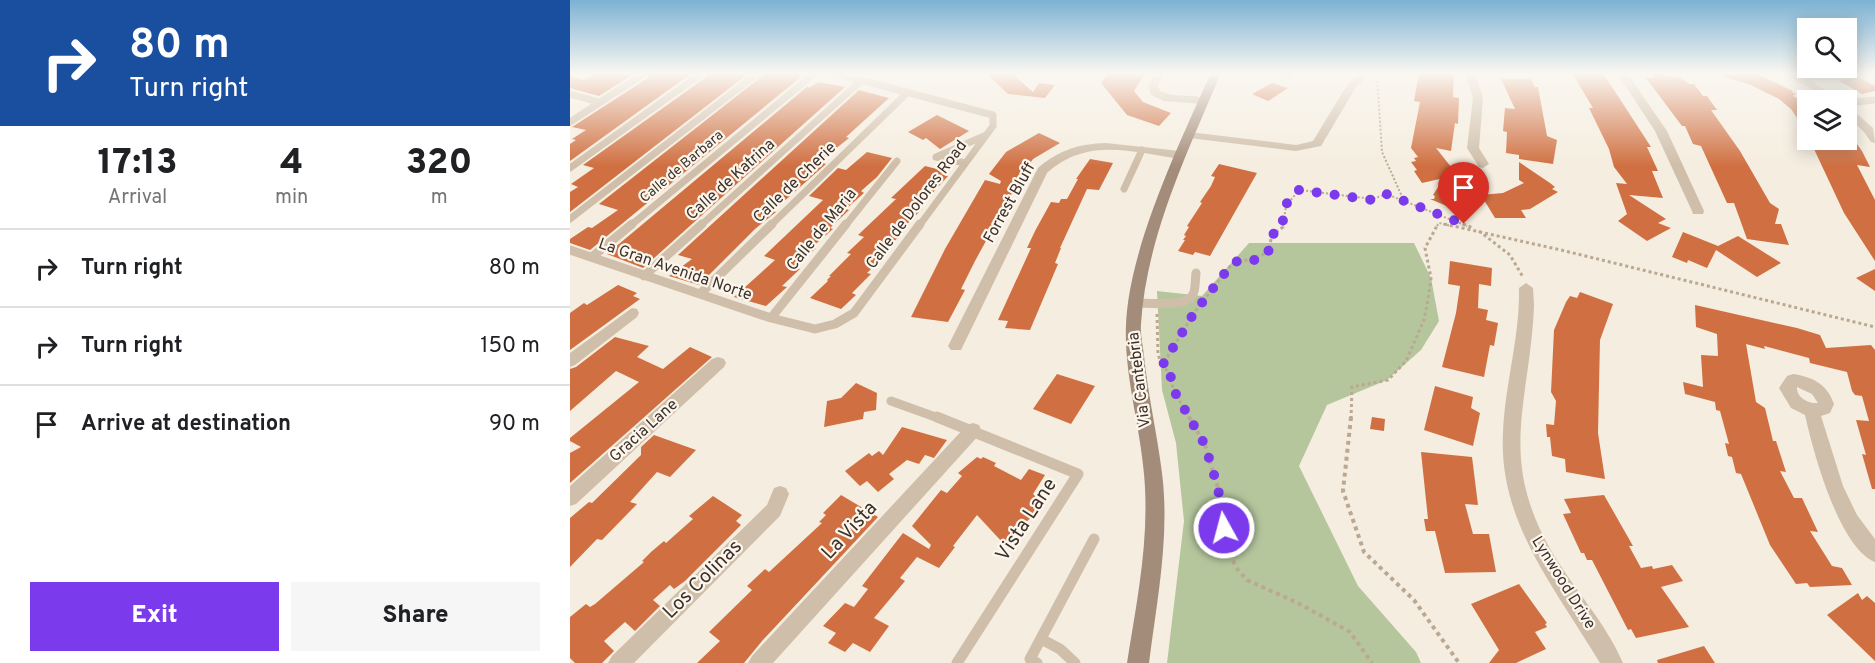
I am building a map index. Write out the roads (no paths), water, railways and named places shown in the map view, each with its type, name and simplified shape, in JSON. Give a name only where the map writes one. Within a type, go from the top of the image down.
[{"type":"main road","name":"Via Cantebria","points":[[1138,663],[1156,533],[1153,474],[1133,326],[1142,270],[1180,155],[1203,104]]},
{"type":"street","points":[[1189,135],[1296,148],[1312,147],[1317,144],[1341,104]]},
{"type":"street","points":[[1477,104],[1473,148],[1483,164]]},
{"type":"street","points":[[1643,104],[1661,131],[1698,211]]},
{"type":"street","points":[[1857,118],[1875,140]]},
{"type":"street","name":"Forrest Bluff","points":[[956,346],[1042,171],[1067,153],[1087,148],[1142,150],[1180,155]]},
{"type":"street","name":"Lynwood Drive","points":[[1526,288],[1528,310],[1510,435],[1514,489],[1537,548],[1612,663]]},
{"type":"street","points":[[570,361],[632,312]]},
{"type":"street","name":"Gracia Lane","points":[[570,498],[718,363]]},
{"type":"street","points":[[1812,411],[1832,485],[1860,537],[1875,553]]},
{"type":"street","name":"La Vista","points":[[759,663],[973,430]]},
{"type":"street","name":"Los Colinas","points":[[619,663],[774,510],[780,494]]},
{"type":"lane","points":[[570,122],[596,104]]},
{"type":"lane","points":[[570,168],[659,104]]},
{"type":"lane","points":[[570,219],[718,104]]},
{"type":"lane","name":"Calle de Barbara","points":[[592,257],[778,104]]},
{"type":"lane","name":"Calle de Katrina","points":[[644,276],[835,104]]},
{"type":"lane","name":"Calle de Cherie","points":[[700,294],[896,104]]},
{"type":"lane","name":"Calle de Dolores Road","points":[[771,318],[815,329],[835,324],[854,313],[993,126],[993,115],[952,104]]},
{"type":"lane","points":[[965,163],[936,157],[987,134]]},
{"type":"lane","points":[[1124,189],[1142,150]]},
{"type":"lane","name":"Calle de Maria","points":[[771,318],[897,161]]},
{"type":"lane","name":"La Gran Avenida Norte","points":[[570,249],[771,318]]},
{"type":"lane","points":[[1136,303],[1180,303],[1189,299],[1193,295],[1196,273]]},
{"type":"lane","name":"Vista Lane","points":[[891,401],[973,430],[1078,474],[957,663]]},
{"type":"lane","points":[[1037,663],[1030,659],[1094,539]]},
{"type":"lane","points":[[1041,639],[1060,649],[1075,663]]}]
